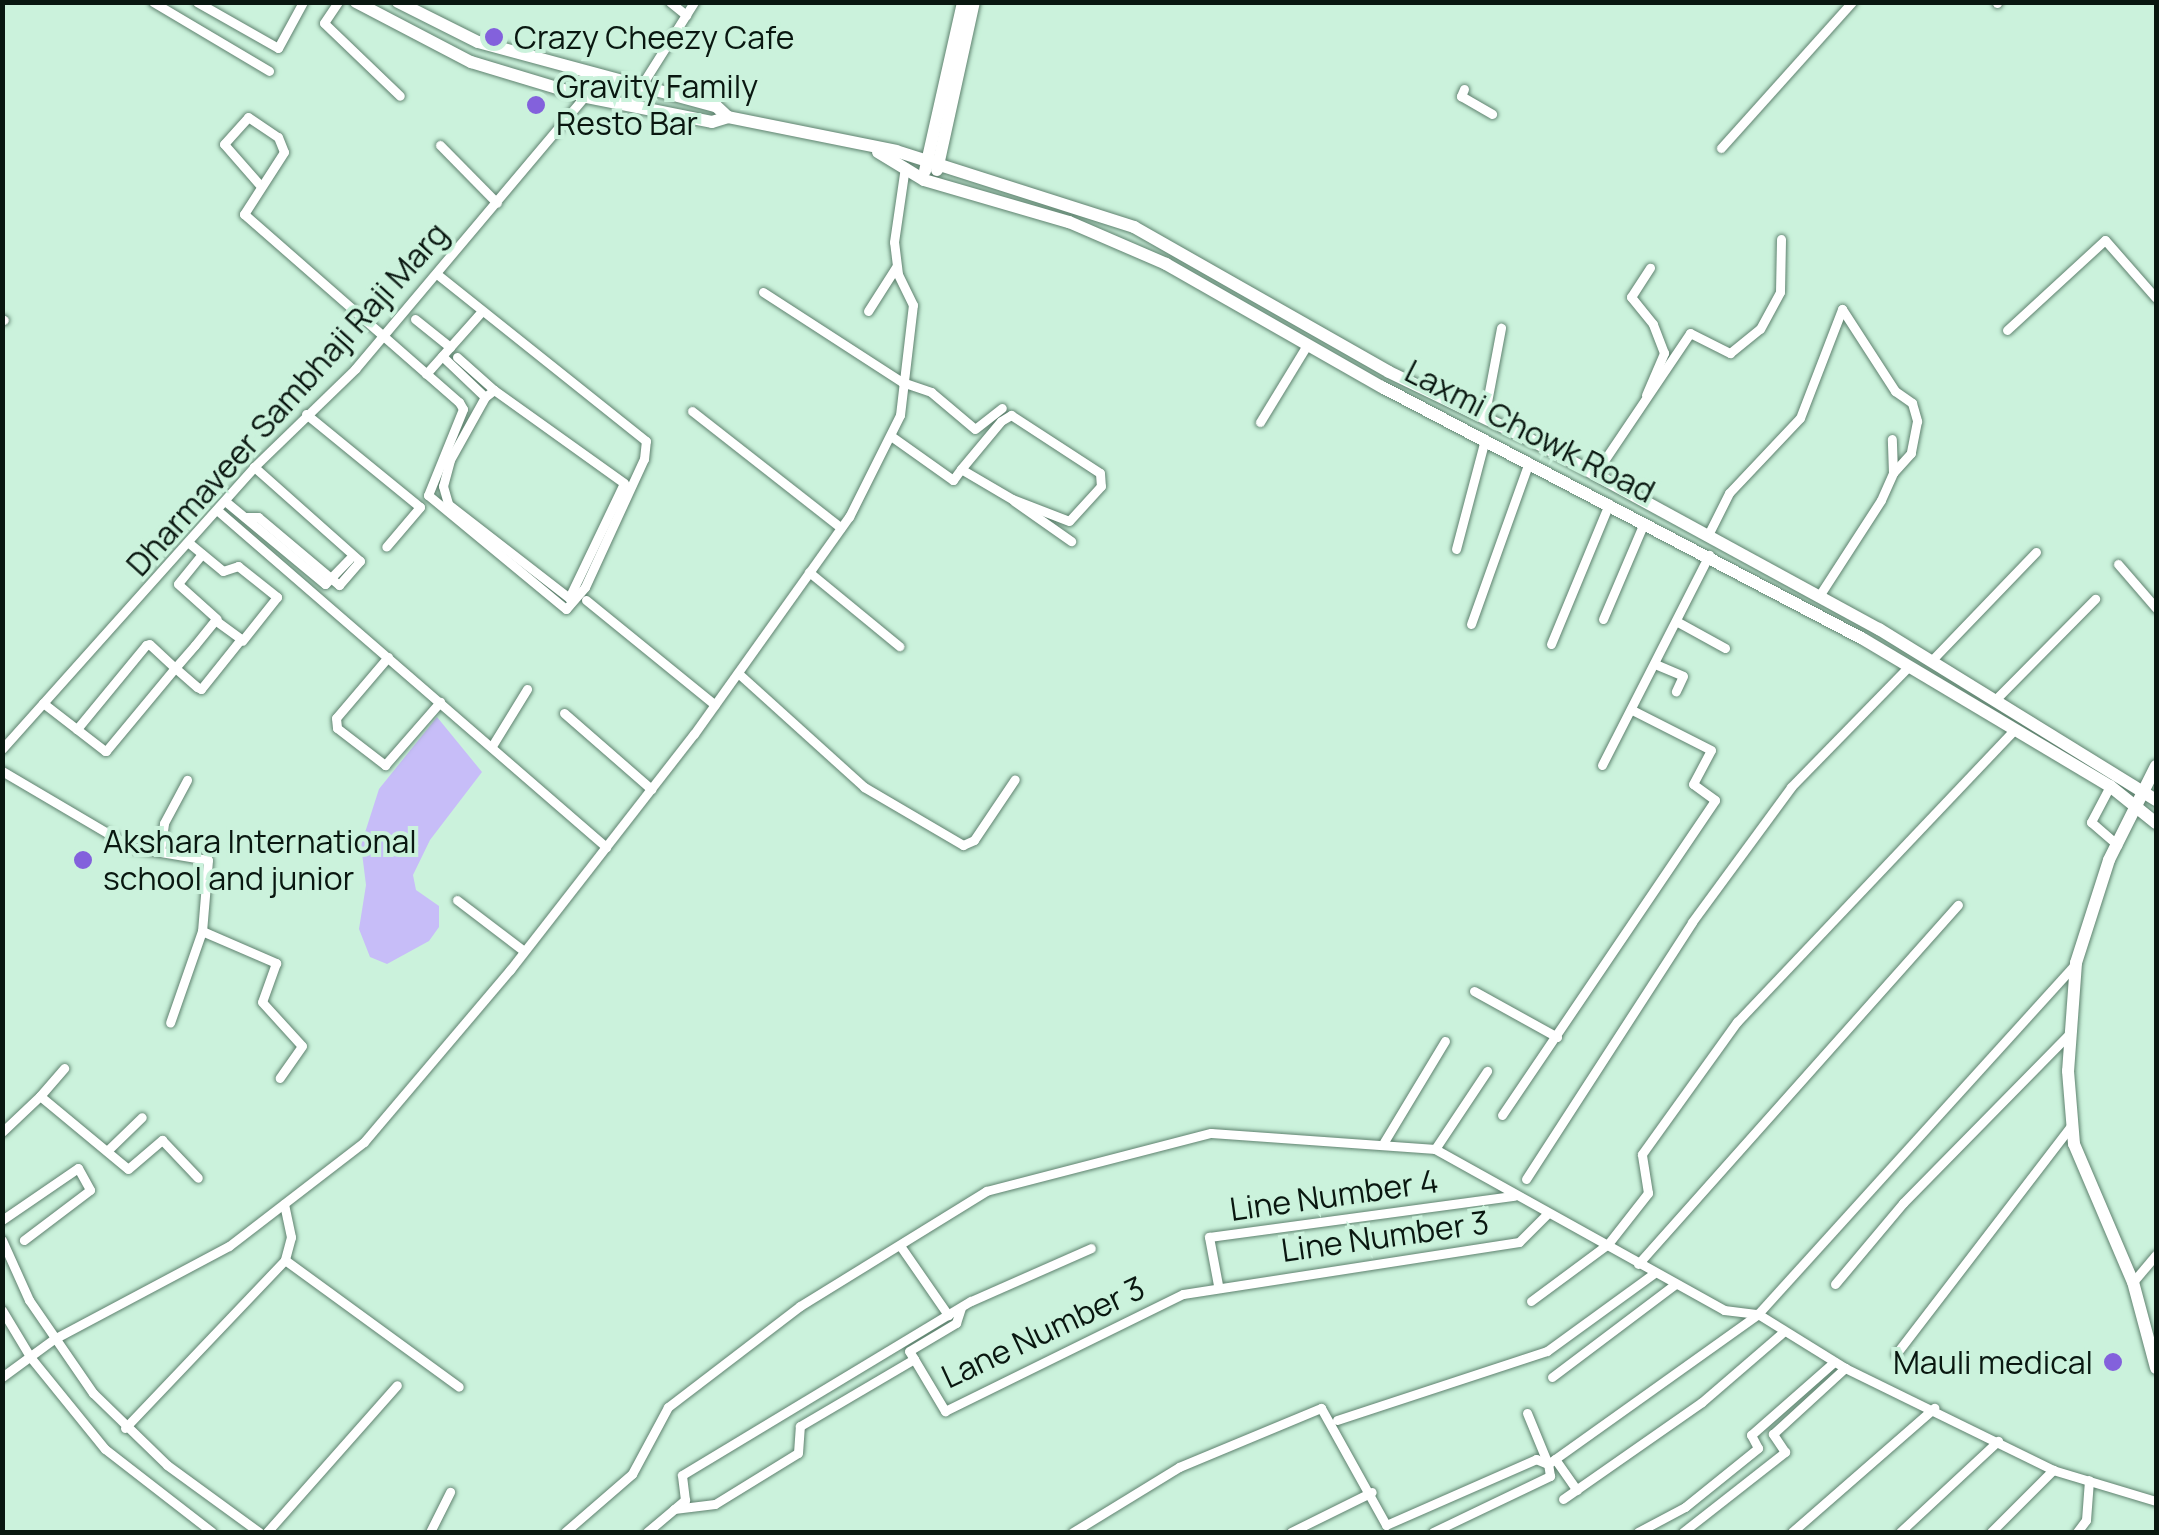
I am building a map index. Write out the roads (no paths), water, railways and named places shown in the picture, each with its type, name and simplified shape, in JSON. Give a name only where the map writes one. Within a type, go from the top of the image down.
[{"type":"main road","points":[[356,2],[471,62],[629,106],[712,122],[728,117]]},
{"type":"main road","points":[[398,2],[478,42],[716,106],[728,117],[878,152],[907,154]]},
{"type":"main road","points":[[929,181],[963,2]]},
{"type":"main road","points":[[932,165],[974,2]]},
{"type":"main road","name":"Laxmi Chowk Road","points":[[878,152],[904,172],[1124,243],[1308,346],[1610,501],[1906,665],[2110,786],[2156,824]]},
{"type":"main road","name":"Laxmi Chowk Road","points":[[907,154],[1134,227],[1389,372],[1506,428],[1818,596],[1932,660],[2156,800]]},
{"type":"main road","points":[[1492,440],[1506,428]]},
{"type":"main road","points":[[1708,555],[1712,538]]},
{"type":"main road","points":[[1906,665],[1914,650]]},
{"type":"main road","points":[[2156,766],[2117,845],[2076,963],[2070,1032],[2071,1126],[2085,1181],[2133,1282],[2156,1368]]},
{"type":"street","points":[[153,2],[268,71]]},
{"type":"street","points":[[197,2],[278,48],[302,2]]},
{"type":"street","points":[[338,2],[324,23],[400,96]]},
{"type":"street","points":[[670,2],[686,15]]},
{"type":"street","points":[[629,106],[694,2]]},
{"type":"street","points":[[1722,148],[1852,2]]},
{"type":"street","name":"Dharmaveer Sambhaji Raji Marg","points":[[2,749],[254,467],[383,336],[601,76]]},
{"type":"street","points":[[1464,89],[1461,96],[1492,114]]},
{"type":"street","points":[[259,184],[224,144],[248,116],[278,137],[284,152],[259,184],[244,214],[463,409],[430,483],[434,506],[566,609],[576,603],[644,458],[646,442],[437,274]]},
{"type":"street","points":[[440,145],[497,204]]},
{"type":"street","points":[[2,1377],[54,1339],[230,1246],[364,1142],[524,951],[738,673],[841,528],[891,436],[903,404],[902,382],[913,305],[897,266],[895,205],[907,154]]},
{"type":"street","points":[[1594,474],[1690,334],[1730,353],[1760,330],[1780,292],[1781,239]]},
{"type":"street","points":[[2007,330],[2105,240],[2156,298]]},
{"type":"street","points":[[868,312],[897,266]]},
{"type":"street","points":[[1646,395],[1664,353],[1653,324],[1631,298],[1650,268]]},
{"type":"street","points":[[764,292],[902,382],[930,392],[980,430],[1002,408]]},
{"type":"street","points":[[1712,538],[1729,493],[1800,418],[1842,309],[1895,390],[1912,403],[1917,421],[1911,453],[1893,473],[1818,596]]},
{"type":"street","points":[[426,374],[482,311]]},
{"type":"street","points":[[415,320],[450,347]]},
{"type":"street","points":[[1484,418],[1501,328]]},
{"type":"street","points":[[1260,422],[1308,346]]},
{"type":"street","points":[[442,356],[489,393],[624,483],[569,598],[444,494],[450,460],[489,393]]},
{"type":"street","points":[[456,357],[489,393]]},
{"type":"street","points":[[692,411],[841,528]]},
{"type":"street","points":[[306,414],[420,507],[386,547]]},
{"type":"street","points":[[891,436],[953,480],[1011,415],[1100,474],[1101,486],[1069,521],[1012,500]]},
{"type":"street","points":[[1892,439],[1893,473]]},
{"type":"street","points":[[1456,549],[1492,440]]},
{"type":"street","points":[[1472,624],[1530,460]]},
{"type":"street","points":[[225,501],[244,517],[258,517],[342,584],[359,555],[254,467]]},
{"type":"street","points":[[961,469],[1071,541]]},
{"type":"street","points":[[1551,644],[1610,501]]},
{"type":"street","points":[[217,510],[606,847]]},
{"type":"street","points":[[1603,618],[1645,520]]},
{"type":"street","points":[[76,729],[146,645],[203,688],[277,597],[243,569],[223,572],[189,542]]},
{"type":"street","points":[[1932,660],[2036,552]]},
{"type":"street","points":[[202,554],[178,584],[242,641]]},
{"type":"street","points":[[1602,765],[1708,555]]},
{"type":"street","points":[[334,581],[349,559]]},
{"type":"street","points":[[2118,564],[2156,608]]},
{"type":"street","points":[[809,572],[900,646]]},
{"type":"street","points":[[1994,701],[2095,599]]},
{"type":"street","points":[[586,600],[715,704]]},
{"type":"street","points":[[43,703],[106,751],[217,619]]},
{"type":"street","points":[[1676,621],[1725,648]]},
{"type":"street","points":[[388,657],[336,718],[337,728],[385,765],[440,702]]},
{"type":"street","points":[[1655,664],[1683,676],[1676,691]]},
{"type":"street","points":[[1526,1179],[1692,922],[1798,778],[1906,665]]},
{"type":"street","points":[[738,673],[864,787],[962,844],[974,840],[1016,779]]},
{"type":"street","points":[[492,746],[527,689]]},
{"type":"street","points":[[1502,1114],[1715,800],[1693,784],[1711,750],[1632,710]]},
{"type":"street","points":[[564,713],[651,789]]},
{"type":"street","points":[[1531,1301],[1608,1244],[1651,1187],[1642,1154],[1737,1022],[2013,731]]},
{"type":"street","points":[[2,771],[121,842],[208,860],[202,931],[170,1023]]},
{"type":"street","points":[[160,852],[164,824],[188,780]]},
{"type":"street","points":[[2110,786],[2091,822],[2117,845]]},
{"type":"street","points":[[456,900],[524,951]]},
{"type":"street","points":[[1638,1264],[1958,904]]},
{"type":"street","points":[[202,931],[276,964],[262,1002],[302,1046],[280,1078]]},
{"type":"street","points":[[1433,1532],[1550,1476],[1552,1462],[1758,1314],[2076,963]]},
{"type":"street","points":[[1474,991],[1557,1037]]},
{"type":"street","points":[[1835,1284],[1904,1203],[2070,1032]]},
{"type":"street","points":[[1384,1142],[1445,1041]]},
{"type":"street","points":[[2,1132],[64,1068]]},
{"type":"street","points":[[1435,1149],[1487,1072]]},
{"type":"street","points":[[40,1096],[108,1150],[124,1173],[162,1140],[198,1178]]},
{"type":"street","points":[[108,1150],[142,1117]]},
{"type":"street","points":[[1896,1354],[2071,1126]]},
{"type":"street","points":[[566,1532],[632,1474],[668,1407],[696,1380],[800,1306],[986,1192],[1211,1133],[1384,1142],[1435,1149],[1514,1196],[1608,1244],[1653,1274],[1724,1310],[1758,1314],[1782,1333],[1845,1368],[1934,1408],[2053,1470],[2156,1501]]},
{"type":"street","points":[[2,1220],[78,1168],[90,1190],[24,1240]]},
{"type":"street","name":"Line Number 4","points":[[1218,1286],[1209,1237],[1514,1196]]},
{"type":"street","points":[[126,1428],[285,1260],[291,1237],[284,1204]]},
{"type":"street","name":"Line Number 3","points":[[1218,1286],[1518,1242],[1548,1213]]},
{"type":"street","points":[[2,1240],[54,1339],[126,1428],[259,1532]]},
{"type":"street","points":[[901,1247],[948,1315]]},
{"type":"street","points":[[647,1532],[685,1500],[682,1476],[960,1308],[1091,1248]]},
{"type":"street","points":[[2133,1282],[2156,1256]]},
{"type":"street","points":[[285,1260],[459,1387]]},
{"type":"street","points":[[1337,1420],[1547,1351],[1653,1274]]},
{"type":"street","points":[[1552,1377],[1674,1285]]},
{"type":"street","name":"Lane Number 3","points":[[914,1359],[945,1411],[1183,1294],[1218,1286]]},
{"type":"street","points":[[674,1509],[715,1504],[798,1453],[800,1426],[914,1359],[910,1352],[956,1323],[960,1308]]},
{"type":"street","points":[[2,1310],[31,1358],[105,1449],[212,1532]]},
{"type":"street","points":[[1563,1499],[1702,1402],[1782,1333]]},
{"type":"street","points":[[1638,1532],[1685,1507],[1758,1448],[1751,1435],[1834,1362]]},
{"type":"street","points":[[1683,1532],[1784,1452],[1773,1434],[1845,1368]]},
{"type":"street","points":[[267,1532],[397,1384]]},
{"type":"street","points":[[1073,1532],[1179,1467],[1321,1408],[1350,1466],[1372,1492],[1386,1525],[1536,1459],[1552,1462]]},
{"type":"street","points":[[1792,1532],[1934,1408]]},
{"type":"street","points":[[1528,1413],[1552,1462],[1577,1490]]},
{"type":"street","points":[[1900,1532],[1998,1441]]},
{"type":"street","points":[[1991,1532],[2053,1470]]},
{"type":"street","points":[[2077,1532],[2086,1520],[2089,1480]]},
{"type":"street","points":[[430,1532],[450,1492]]},
{"type":"street","points":[[1291,1532],[1372,1492]]},
{"type":"place","name":"Crazy Cheezy Cafe","points":[[494,37]]},
{"type":"place","name":"Gravity Family Resto Bar","points":[[536,105]]},
{"type":"place","name":"Akshara International school and junior","points":[[83,860]]},
{"type":"place","name":"Mauli medical","points":[[2113,1362]]}]
